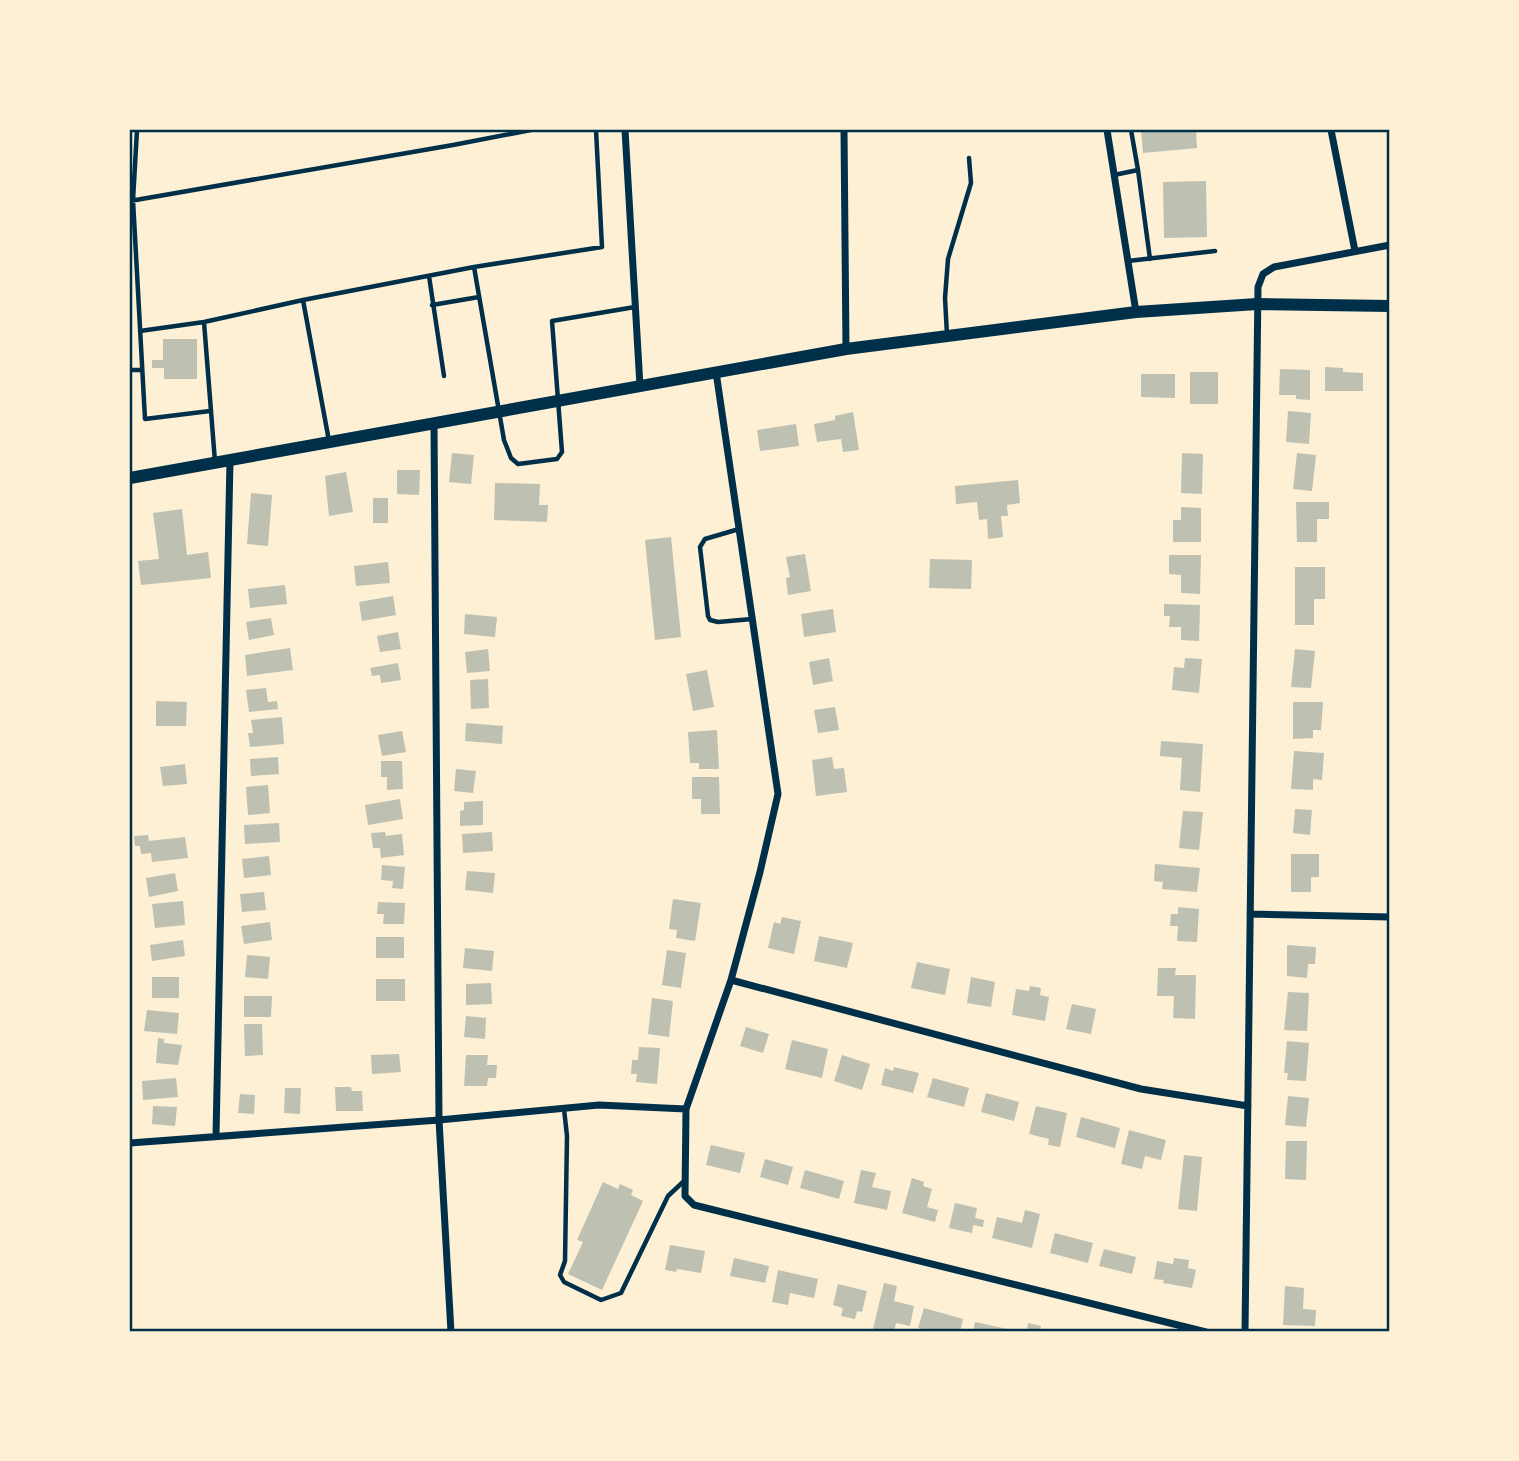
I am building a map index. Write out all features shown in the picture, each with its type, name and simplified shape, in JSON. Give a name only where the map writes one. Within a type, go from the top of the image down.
[{"type":"main road","points":[[130,478],[846,349],[1136,312],[1257,304],[1390,306]]},
{"type":"street","points":[[625,130],[640,386]]},
{"type":"street","points":[[844,130],[846,349]]},
{"type":"street","points":[[1107,130],[1136,312]]},
{"type":"street","points":[[1331,130],[1355,251]]},
{"type":"street","points":[[1245,1332],[1258,287],[1263,274],[1274,267],[1390,244]]},
{"type":"street","points":[[716,371],[778,794],[731,980],[686,1109],[683,1182],[685,1196],[694,1205],[1206,1332]]},
{"type":"street","points":[[434,425],[439,1120],[451,1332]]},
{"type":"street","points":[[216,1136],[230,460]]},
{"type":"street","points":[[1250,914],[1390,917]]},
{"type":"street","points":[[731,980],[1141,1089],[1248,1106]]},
{"type":"street","points":[[130,1143],[599,1105],[686,1109]]},
{"type":"lane","points":[[137,130],[131,201],[145,419],[210,411]]},
{"type":"lane","points":[[131,201],[531,130]]},
{"type":"lane","points":[[140,331],[204,322],[474,267],[602,247],[596,130]]},
{"type":"lane","points":[[1131,130],[1150,259]]},
{"type":"lane","points":[[947,336],[945,298],[948,259],[971,183],[969,158]]},
{"type":"lane","points":[[1114,175],[1138,170]]},
{"type":"lane","points":[[1128,261],[1215,251]]},
{"type":"lane","points":[[474,267],[503,440],[511,458],[518,464],[557,459],[562,452],[552,321],[635,307]]},
{"type":"lane","points":[[429,276],[444,376]]},
{"type":"lane","points":[[432,305],[479,297]]},
{"type":"lane","points":[[303,300],[329,443]]},
{"type":"lane","points":[[204,322],[215,463]]},
{"type":"lane","points":[[130,370],[142,370]]},
{"type":"lane","points":[[739,529],[705,539],[701,544],[699,553],[706,603],[708,616],[714,622],[752,619]]},
{"type":"lane","points":[[564,1108],[567,1136],[565,1261],[560,1275],[564,1282],[601,1300],[621,1293],[668,1196],[683,1182]]},
{"type":"building","points":[[1141,130],[1196,130],[1197,148],[1143,153]]},
{"type":"building","points":[[1206,181],[1207,237],[1164,238],[1163,182]]},
{"type":"building","points":[[163,339],[197,339],[197,379],[164,379],[164,368],[152,368],[152,360],[163,360]]},
{"type":"building","points":[[1325,367],[1343,368],[1343,372],[1363,373],[1363,391],[1325,391]]},
{"type":"building","points":[[1280,369],[1310,370],[1310,400],[1296,399],[1296,395],[1279,395]]},
{"type":"building","points":[[1190,372],[1218,372],[1218,404],[1190,404]]},
{"type":"building","points":[[1141,374],[1175,374],[1175,398],[1141,397]]},
{"type":"building","points":[[1288,411],[1311,413],[1309,444],[1286,442]]},
{"type":"building","points":[[853,412],[859,450],[843,452],[841,439],[817,442],[814,424],[835,420],[835,416]]},
{"type":"building","points":[[796,424],[799,446],[760,451],[757,430]]},
{"type":"building","points":[[452,453],[474,455],[471,484],[449,482]]},
{"type":"building","points":[[1182,453],[1203,454],[1202,494],[1181,493]]},
{"type":"building","points":[[1297,453],[1316,455],[1312,491],[1293,489]]},
{"type":"building","points":[[397,470],[420,470],[419,495],[397,494]]},
{"type":"building","points":[[346,472],[353,512],[329,516],[325,476]]},
{"type":"building","points":[[1018,480],[1020,503],[1007,505],[1008,516],[1001,516],[1003,537],[988,539],[987,519],[979,520],[977,502],[956,504],[955,486]]},
{"type":"building","points":[[495,483],[540,484],[539,505],[548,505],[547,522],[494,520]]},
{"type":"building","points":[[251,493],[272,495],[268,546],[247,544]]},
{"type":"building","points":[[373,498],[388,498],[388,523],[373,523]]},
{"type":"building","points":[[1296,502],[1329,502],[1329,519],[1317,519],[1317,542],[1297,542]]},
{"type":"building","points":[[1181,507],[1201,508],[1201,542],[1173,542],[1173,520],[1181,520]]},
{"type":"building","points":[[182,509],[187,555],[208,552],[211,578],[141,585],[138,561],[159,559],[153,513]]},
{"type":"building","points":[[671,537],[681,637],[655,640],[645,540]]},
{"type":"building","points":[[805,554],[811,591],[788,595],[786,578],[790,577],[786,557]]},
{"type":"building","points":[[1169,555],[1201,555],[1200,594],[1181,593],[1181,575],[1169,574]]},
{"type":"building","points":[[930,559],[972,560],[971,589],[929,588]]},
{"type":"building","points":[[388,562],[390,583],[356,586],[354,566]]},
{"type":"building","points":[[1295,567],[1325,567],[1325,599],[1314,599],[1314,625],[1295,625]]},
{"type":"building","points":[[285,585],[287,604],[250,608],[248,589]]},
{"type":"building","points":[[393,596],[396,615],[362,621],[359,602]]},
{"type":"building","points":[[1164,604],[1200,605],[1199,641],[1181,640],[1181,627],[1169,627],[1170,616],[1164,616]]},
{"type":"building","points":[[833,609],[836,632],[804,637],[801,614]]},
{"type":"building","points":[[465,614],[497,617],[495,637],[464,634]]},
{"type":"building","points":[[271,618],[274,635],[249,640],[246,622]]},
{"type":"building","points":[[398,632],[401,649],[380,652],[377,636]]},
{"type":"building","points":[[290,648],[293,670],[247,676],[245,655]]},
{"type":"building","points":[[488,649],[490,671],[467,673],[465,652]]},
{"type":"building","points":[[1295,649],[1315,651],[1311,688],[1291,687]]},
{"type":"building","points":[[829,658],[833,681],[813,685],[809,662]]},
{"type":"building","points":[[1185,658],[1202,659],[1199,693],[1172,690],[1174,667],[1184,668]]},
{"type":"building","points":[[398,663],[401,680],[381,683],[380,675],[372,676],[370,668]]},
{"type":"building","points":[[707,670],[714,707],[693,711],[686,674]]},
{"type":"building","points":[[488,679],[489,708],[471,709],[470,680]]},
{"type":"building","points":[[266,688],[268,702],[277,701],[278,709],[249,712],[246,690]]},
{"type":"building","points":[[156,701],[187,702],[186,726],[156,726]]},
{"type":"building","points":[[1293,702],[1323,702],[1321,730],[1313,730],[1313,738],[1293,739]]},
{"type":"building","points":[[835,707],[839,730],[818,733],[814,710]]},
{"type":"building","points":[[282,717],[284,744],[250,747],[248,733],[253,733],[251,720]]},
{"type":"building","points":[[466,723],[503,726],[502,744],[465,741]]},
{"type":"building","points":[[717,730],[719,769],[699,769],[699,763],[690,763],[688,732]]},
{"type":"building","points":[[402,731],[406,752],[382,756],[378,735]]},
{"type":"building","points":[[1161,741],[1203,744],[1200,792],[1180,790],[1182,758],[1160,756]]},
{"type":"building","points":[[1294,751],[1324,753],[1322,780],[1313,779],[1313,790],[1291,789]]},
{"type":"building","points":[[278,757],[279,774],[251,776],[250,759]]},
{"type":"building","points":[[832,757],[834,769],[844,768],[847,792],[816,796],[812,760]]},
{"type":"building","points":[[381,761],[402,761],[403,789],[387,790],[387,777],[381,777]]},
{"type":"building","points":[[185,764],[187,784],[163,786],[160,767]]},
{"type":"building","points":[[456,769],[476,771],[473,793],[454,791]]},
{"type":"building","points":[[692,777],[719,777],[720,814],[701,814],[701,799],[692,799]]},
{"type":"building","points":[[268,785],[270,813],[248,815],[246,787]]},
{"type":"building","points":[[400,799],[403,819],[368,825],[365,805]]},
{"type":"building","points":[[483,801],[483,825],[460,826],[460,811],[464,810],[464,802]]},
{"type":"building","points":[[1295,809],[1312,810],[1310,835],[1293,833]]},
{"type":"building","points":[[1183,811],[1203,812],[1199,850],[1179,848]]},
{"type":"building","points":[[279,823],[280,842],[245,844],[244,825]]},
{"type":"building","points":[[385,832],[386,836],[402,834],[404,855],[381,858],[380,848],[373,848],[371,833]]},
{"type":"building","points":[[492,832],[493,851],[463,853],[462,834]]},
{"type":"building","points":[[148,835],[149,841],[185,837],[188,858],[152,862],[151,853],[141,854],[140,846],[135,846],[134,836]]},
{"type":"building","points":[[1291,854],[1319,854],[1319,877],[1311,877],[1311,892],[1291,892]]},
{"type":"building","points":[[269,856],[271,875],[244,878],[242,859]]},
{"type":"building","points":[[1155,864],[1200,868],[1197,892],[1162,889],[1163,882],[1154,881]]},
{"type":"building","points":[[382,865],[405,867],[403,889],[392,888],[393,881],[381,880]]},
{"type":"building","points":[[467,871],[495,873],[493,893],[465,890]]},
{"type":"building","points":[[175,873],[178,891],[149,897],[146,878]]},
{"type":"building","points":[[264,892],[266,910],[242,912],[240,894]]},
{"type":"building","points":[[673,899],[701,903],[695,941],[676,938],[677,930],[669,929]]},
{"type":"building","points":[[183,901],[185,925],[155,928],[152,904]]},
{"type":"building","points":[[378,902],[405,903],[404,924],[383,924],[384,914],[377,914]]},
{"type":"building","points":[[1178,907],[1199,909],[1197,942],[1177,941],[1178,926],[1170,926],[1171,914],[1178,914]]},
{"type":"building","points":[[782,917],[801,921],[794,954],[768,948],[774,922],[780,924]]},
{"type":"building","points":[[270,922],[272,940],[244,944],[241,926]]},
{"type":"building","points":[[819,936],[853,943],[847,968],[814,961]]},
{"type":"building","points":[[376,937],[404,937],[404,958],[376,958]]},
{"type":"building","points":[[183,940],[185,956],[152,961],[150,945]]},
{"type":"building","points":[[1287,945],[1316,947],[1315,964],[1308,964],[1307,978],[1287,976]]},
{"type":"building","points":[[465,948],[494,951],[492,971],[463,968]]},
{"type":"building","points":[[667,950],[686,953],[681,988],[662,985]]},
{"type":"building","points":[[247,955],[270,957],[268,979],[245,977]]},
{"type":"building","points":[[917,962],[950,969],[945,995],[911,988]]},
{"type":"building","points":[[1158,968],[1176,968],[1175,975],[1196,975],[1195,1019],[1173,1018],[1174,996],[1157,996]]},
{"type":"building","points":[[152,977],[179,977],[179,998],[152,998]]},
{"type":"building","points":[[971,977],[995,982],[991,1007],[967,1003]]},
{"type":"building","points":[[376,979],[405,979],[405,1001],[376,1001]]},
{"type":"building","points":[[491,983],[492,1004],[466,1005],[466,984]]},
{"type":"building","points":[[1030,986],[1041,988],[1040,995],[1049,997],[1045,1021],[1012,1015],[1016,989],[1029,991]]},
{"type":"building","points":[[1288,992],[1309,993],[1307,1031],[1284,1030]]},
{"type":"building","points":[[244,996],[272,996],[271,1017],[244,1017]]},
{"type":"building","points":[[652,998],[673,1001],[669,1037],[648,1034]]},
{"type":"building","points":[[1072,1004],[1096,1009],[1091,1034],[1066,1029]]},
{"type":"building","points":[[147,1010],[179,1013],[177,1034],[144,1031]]},
{"type":"building","points":[[466,1016],[486,1018],[485,1039],[464,1037]]},
{"type":"building","points":[[244,1024],[262,1024],[263,1055],[245,1056]]},
{"type":"building","points":[[746,1027],[769,1034],[763,1053],[740,1046]]},
{"type":"building","points":[[158,1038],[164,1039],[164,1043],[182,1045],[178,1065],[156,1063]]},
{"type":"building","points":[[792,1040],[828,1049],[822,1078],[785,1069]]},
{"type":"building","points":[[1287,1041],[1309,1043],[1306,1081],[1287,1080],[1288,1073],[1284,1073]]},
{"type":"building","points":[[639,1047],[660,1048],[657,1084],[636,1082],[637,1074],[631,1074],[632,1060],[638,1060]]},
{"type":"building","points":[[399,1054],[401,1072],[372,1074],[371,1055]]},
{"type":"building","points":[[466,1055],[488,1055],[487,1065],[497,1065],[496,1078],[488,1078],[487,1086],[464,1086]]},
{"type":"building","points":[[842,1055],[870,1064],[862,1090],[834,1081]]},
{"type":"building","points":[[894,1067],[919,1073],[913,1093],[881,1085],[885,1068],[893,1071]]},
{"type":"building","points":[[176,1078],[178,1097],[143,1100],[142,1081]]},
{"type":"building","points":[[933,1078],[969,1088],[964,1107],[927,1097]]},
{"type":"building","points":[[335,1087],[351,1087],[352,1091],[362,1091],[363,1111],[336,1111]]},
{"type":"building","points":[[285,1088],[301,1088],[300,1114],[284,1113]]},
{"type":"building","points":[[986,1093],[1019,1102],[1014,1121],[981,1112]]},
{"type":"building","points":[[240,1094],[255,1095],[254,1114],[238,1113]]},
{"type":"building","points":[[1288,1096],[1309,1098],[1306,1127],[1285,1125]]},
{"type":"building","points":[[153,1106],[177,1107],[175,1126],[152,1124]]},
{"type":"building","points":[[1036,1106],[1067,1113],[1060,1147],[1048,1145],[1049,1139],[1029,1134]]},
{"type":"building","points":[[1081,1117],[1120,1128],[1115,1148],[1076,1137]]},
{"type":"building","points":[[1129,1130],[1166,1140],[1161,1160],[1145,1156],[1142,1169],[1121,1164]]},
{"type":"building","points":[[1286,1141],[1307,1141],[1306,1180],[1285,1179]]},
{"type":"building","points":[[711,1145],[745,1153],[740,1173],[706,1165]]},
{"type":"building","points":[[1184,1155],[1202,1157],[1197,1211],[1178,1209]]},
{"type":"building","points":[[765,1159],[793,1167],[788,1185],[760,1177]]},
{"type":"building","points":[[805,1170],[844,1181],[839,1199],[800,1188]]},
{"type":"building","points":[[861,1170],[876,1173],[872,1187],[891,1191],[887,1210],[854,1203]]},
{"type":"building","points":[[912,1178],[924,1182],[923,1186],[932,1189],[927,1207],[938,1210],[935,1222],[902,1213]]},
{"type":"building","points":[[603,1182],[618,1189],[620,1184],[633,1190],[631,1195],[643,1201],[602,1290],[568,1274],[583,1242],[577,1240]]},
{"type":"building","points":[[955,1203],[977,1208],[975,1218],[984,1220],[983,1227],[973,1225],[972,1233],[949,1228]]},
{"type":"building","points":[[1025,1210],[1040,1214],[1032,1248],[992,1238],[997,1217],[1022,1223]]},
{"type":"building","points":[[1055,1233],[1093,1243],[1088,1263],[1050,1253]]},
{"type":"building","points":[[670,1245],[705,1251],[701,1273],[665,1270]]},
{"type":"building","points":[[1104,1249],[1136,1257],[1132,1274],[1099,1266]]},
{"type":"building","points":[[734,1258],[769,1266],[765,1283],[730,1276]]},
{"type":"building","points":[[1174,1258],[1189,1260],[1188,1268],[1196,1270],[1192,1288],[1154,1279],[1157,1261],[1173,1264]]},
{"type":"building","points":[[778,1270],[818,1279],[814,1298],[790,1293],[788,1305],[772,1302]]},
{"type":"building","points":[[884,1283],[897,1286],[894,1301],[914,1306],[910,1326],[896,1323],[894,1332],[873,1329]]},
{"type":"building","points":[[838,1284],[867,1291],[862,1312],[857,1311],[855,1319],[841,1316],[843,1308],[833,1305]]},
{"type":"building","points":[[1285,1286],[1304,1288],[1303,1309],[1316,1310],[1315,1326],[1283,1325]]},
{"type":"building","points":[[924,1308],[963,1319],[960,1332],[932,1332],[918,1328]]},
{"type":"building","points":[[975,1322],[1012,1330],[1012,1332],[973,1332]]},
{"type":"building","points":[[1028,1323],[1041,1326],[1040,1332],[1027,1332]]}]
